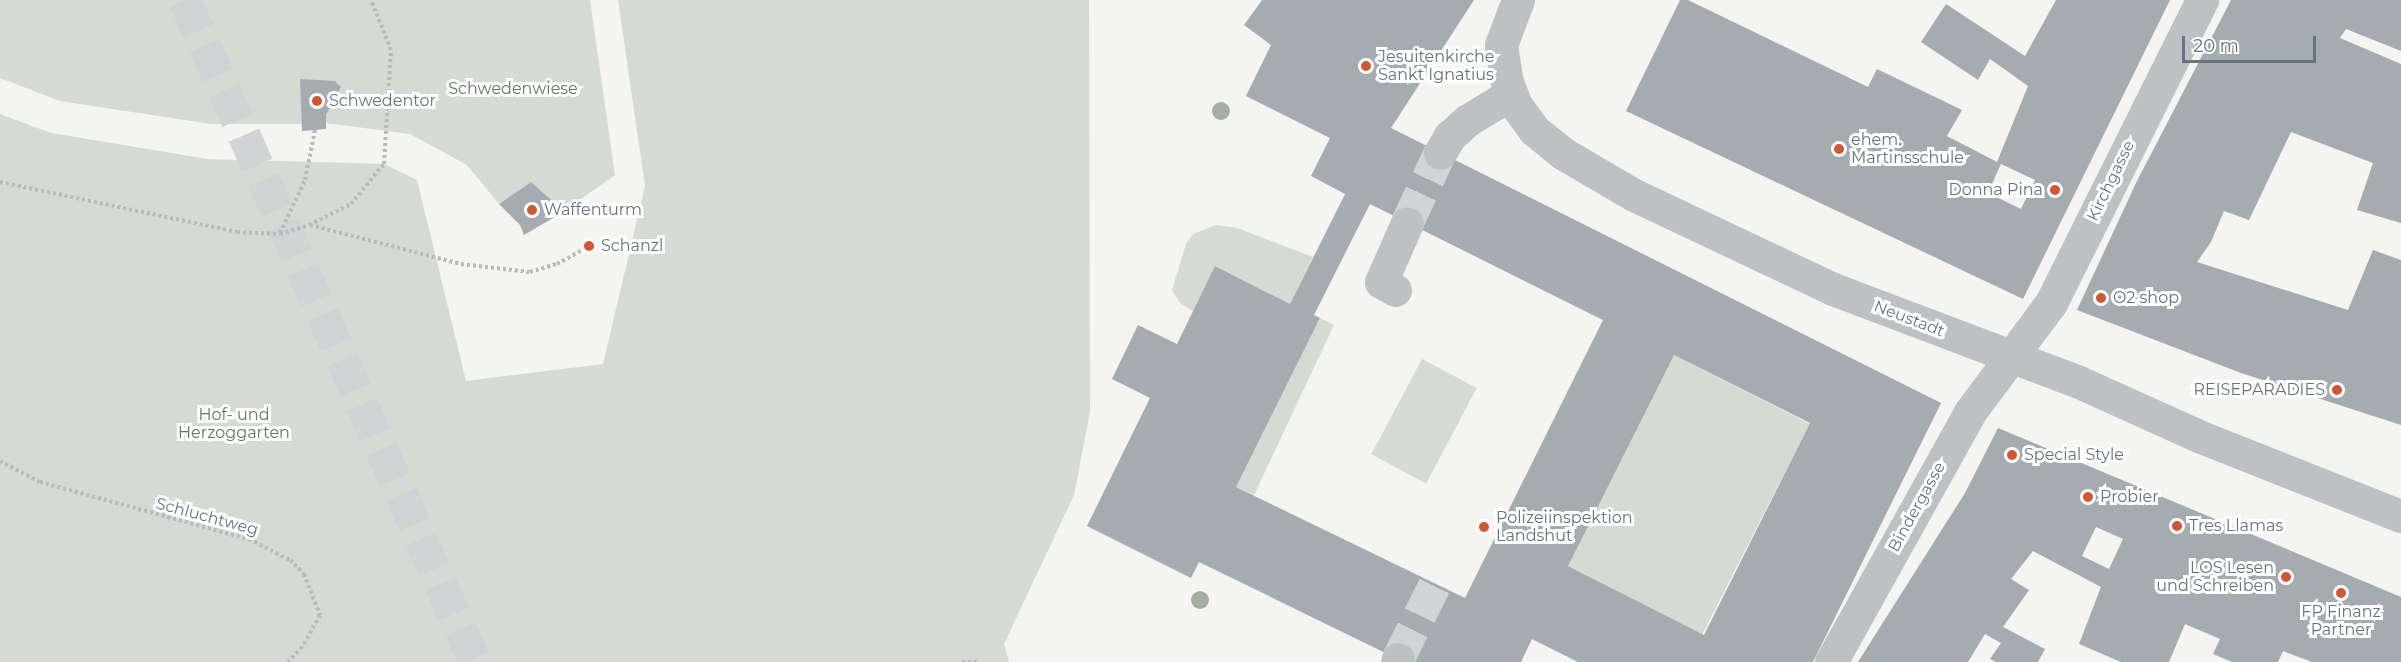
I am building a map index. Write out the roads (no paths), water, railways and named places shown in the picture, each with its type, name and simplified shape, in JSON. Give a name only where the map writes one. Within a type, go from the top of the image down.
[{"type":"street","name":"Neustadt","points":[[1518,0],[1506,30],[1502,62],[1511,94],[1534,130],[1564,154],[1634,195],[1833,289],[2012,356],[2401,516]]},
{"type":"street","name":"Kirchgasse","points":[[2012,356],[2051,303],[2202,0]]},
{"type":"street","points":[[1440,153],[1450,136],[1468,120],[1511,94]]},
{"type":"street","points":[[1395,290],[1381,282],[1407,223]]},
{"type":"street","name":"Bindergasse","points":[[1831,662],[1970,412],[2012,356]]},
{"type":"tunnel","points":[[185,0],[475,662]]},
{"type":"tunnel","points":[[1407,223],[1440,153]]},
{"type":"tunnel","points":[[1398,659],[1435,584]]},
{"type":"place","name":"Jesuitenkirche Sankt Ignatius","points":[[1366,66]]},
{"type":"place","name":"Schwedentor","points":[[317,101]]},
{"type":"place","name":"ehem. Martinsschule","points":[[1839,149]]},
{"type":"place","name":"Donna Pina","points":[[2055,190]]},
{"type":"place","name":"Waffenturm","points":[[532,210]]},
{"type":"place","name":"Schanzl","points":[[589,246]]},
{"type":"place","name":"O2 shop","points":[[2101,298]]},
{"type":"place","name":"REISEPARADIES","points":[[2337,390]]},
{"type":"place","name":"Special Style","points":[[2012,455]]},
{"type":"place","name":"Probier","points":[[2088,497]]},
{"type":"place","name":"Tres Llamas","points":[[2177,526]]},
{"type":"place","name":"Polizeiinspektion Landshut","points":[[1484,527]]},
{"type":"place","name":"LOS Lesen und Schreiben","points":[[2286,577]]},
{"type":"place","name":"FP Finanz Partner","points":[[2341,593]]},
{"type":"park label","name":"Schwedenwiese","points":[[513,89]]},
{"type":"park label","name":"Hof- und Herzoggarten","points":[[234,424]]}]
